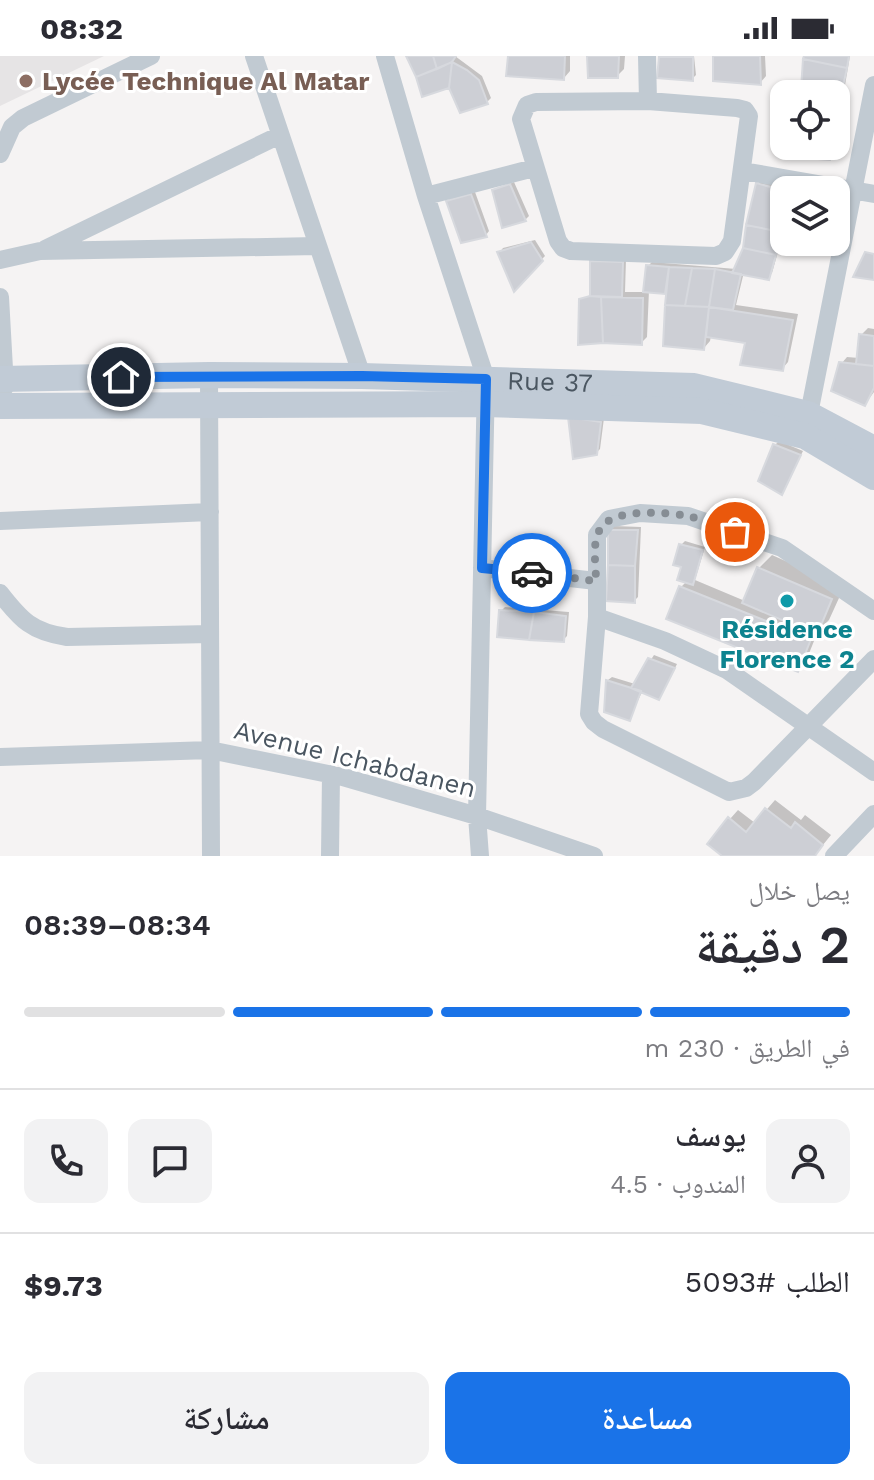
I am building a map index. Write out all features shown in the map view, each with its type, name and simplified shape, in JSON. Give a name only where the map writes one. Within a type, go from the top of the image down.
[{"type":"street","points":[[0,154],[12,127],[23,118],[151,56]]},
{"type":"street","points":[[254,56],[362,376]]},
{"type":"street","points":[[385,56],[485,392],[477,816],[480,856]]},
{"type":"street","points":[[647,56],[648,101]]},
{"type":"street","points":[[806,425],[874,85]]},
{"type":"street","points":[[648,101],[745,110],[749,116],[732,241],[725,252],[716,256],[571,251],[563,248],[534,168],[521,119],[527,105],[536,102],[648,101]]},
{"type":"street","points":[[40,251],[280,135]]},
{"type":"street","points":[[426,196],[534,168]]},
{"type":"street","points":[[743,171],[854,188],[874,194]]},
{"type":"street","points":[[0,260],[40,251],[317,246]]},
{"type":"street","points":[[0,297],[4,406]]},
{"type":"street","points":[[209,375],[211,856]]},
{"type":"street","name":"Rue 37","points":[[2,379],[362,376],[485,392],[702,411],[806,425]]},
{"type":"street","name":"Rue 37","points":[[4,406],[209,404],[485,392]]},
{"type":"street","points":[[806,425],[874,449]]},
{"type":"street","points":[[806,425],[874,477]]},
{"type":"street","points":[[0,521],[210,512]]},
{"type":"street","points":[[874,611],[782,548],[688,516],[640,513],[609,519],[597,535],[597,617],[589,714],[603,729],[729,792],[746,788],[754,782],[874,659]]},
{"type":"street","points":[[482,568],[596,581]]},
{"type":"street","points":[[0,593],[32,628],[47,634],[67,637],[210,634]]},
{"type":"street","points":[[597,617],[665,641],[727,670],[874,772]]},
{"type":"street","name":"Avenue Ichabdanen","points":[[0,757],[210,750],[331,774],[477,816],[594,856]]},
{"type":"street","points":[[330,856],[331,774]]},
{"type":"street","points":[[834,856],[874,814]]},
{"type":"shaded area","name":"Lycée Technique Al Matar","points":[[0,56],[104,56],[0,106]]},
{"type":"building","points":[[406,56],[433,56],[437,69],[416,77]]},
{"type":"building","points":[[433,56],[456,56],[452,62],[437,69]]},
{"type":"building","points":[[508,56],[565,56],[564,80],[506,76]]},
{"type":"building","points":[[587,56],[619,56],[618,78],[588,78]]},
{"type":"building","points":[[713,56],[760,56],[761,85],[713,81]]},
{"type":"building","points":[[804,56],[849,56],[847,68],[803,59]]},
{"type":"building","points":[[659,57],[693,57],[693,81],[657,78]]},
{"type":"building","points":[[803,59],[847,68],[844,80],[802,80]]},
{"type":"building","points":[[452,62],[449,88],[422,97],[416,77]]},
{"type":"building","points":[[452,62],[479,80],[488,104],[460,113],[449,88]]},
{"type":"building","points":[[756,183],[770,187],[770,230],[746,225]]},
{"type":"building","points":[[510,184],[526,221],[502,228],[492,190]]},
{"type":"building","points":[[471,194],[487,237],[461,243],[446,201]]},
{"type":"building","points":[[746,225],[770,230],[770,254],[743,248]]},
{"type":"building","points":[[531,242],[543,261],[514,292],[497,252]]},
{"type":"building","points":[[743,248],[776,256],[769,280],[732,273]]},
{"type":"building","points":[[865,252],[874,254],[874,280],[853,277]]},
{"type":"building","points":[[590,261],[623,262],[622,297],[590,296]]},
{"type":"building","points":[[646,265],[669,267],[665,294],[643,292]]},
{"type":"building","points":[[669,267],[692,268],[685,306],[665,305]]},
{"type":"building","points":[[692,268],[715,269],[709,307],[685,306]]},
{"type":"building","points":[[715,269],[741,274],[733,310],[709,307]]},
{"type":"building","points":[[601,297],[603,343],[578,345],[579,299]]},
{"type":"building","points":[[601,297],[643,298],[642,345],[603,343]]},
{"type":"building","points":[[665,305],[709,307],[704,350],[663,346]]},
{"type":"building","points":[[709,307],[793,320],[783,371],[740,365],[745,343],[706,337]]},
{"type":"building","points":[[859,334],[874,336],[874,366],[856,364]]},
{"type":"building","points":[[839,362],[874,366],[874,388],[865,406],[831,391]]},
{"type":"building","points":[[568,417],[601,422],[597,455],[573,459]]},
{"type":"building","points":[[773,444],[801,455],[782,495],[758,481]]},
{"type":"building","points":[[608,530],[638,530],[635,566],[608,565]]},
{"type":"building","points":[[679,544],[703,550],[693,585],[677,580],[681,567],[673,565]]},
{"type":"building","points":[[608,565],[635,566],[635,603],[606,601]]},
{"type":"building","name":"Résidence Florence 2","points":[[757,567],[832,599],[817,635],[742,603]]},
{"type":"building","points":[[679,586],[811,639],[798,672],[666,619]]},
{"type":"building","points":[[499,610],[534,612],[529,640],[497,637]]},
{"type":"building","points":[[534,612],[566,616],[564,642],[529,640]]},
{"type":"building","points":[[648,658],[675,668],[659,700],[631,688]]},
{"type":"building","points":[[606,680],[641,691],[630,721],[604,712]]},
{"type":"building","points":[[765,808],[791,828],[795,822],[823,845],[815,856],[722,856],[707,844],[728,817],[746,832]]},
{"type":"way so far","points":[[532,573],[596,581],[597,535],[609,519],[621,516],[640,513],[688,516],[735,532]]},
{"type":"place","name":"Lycée Technique Al Matar","points":[[26,81]]},
{"type":"place","name":"Résidence Florence 2","points":[[787,601]]},
{"type":"route","points":[[121,377],[209,375],[486,379],[482,568],[532,573]]}]
